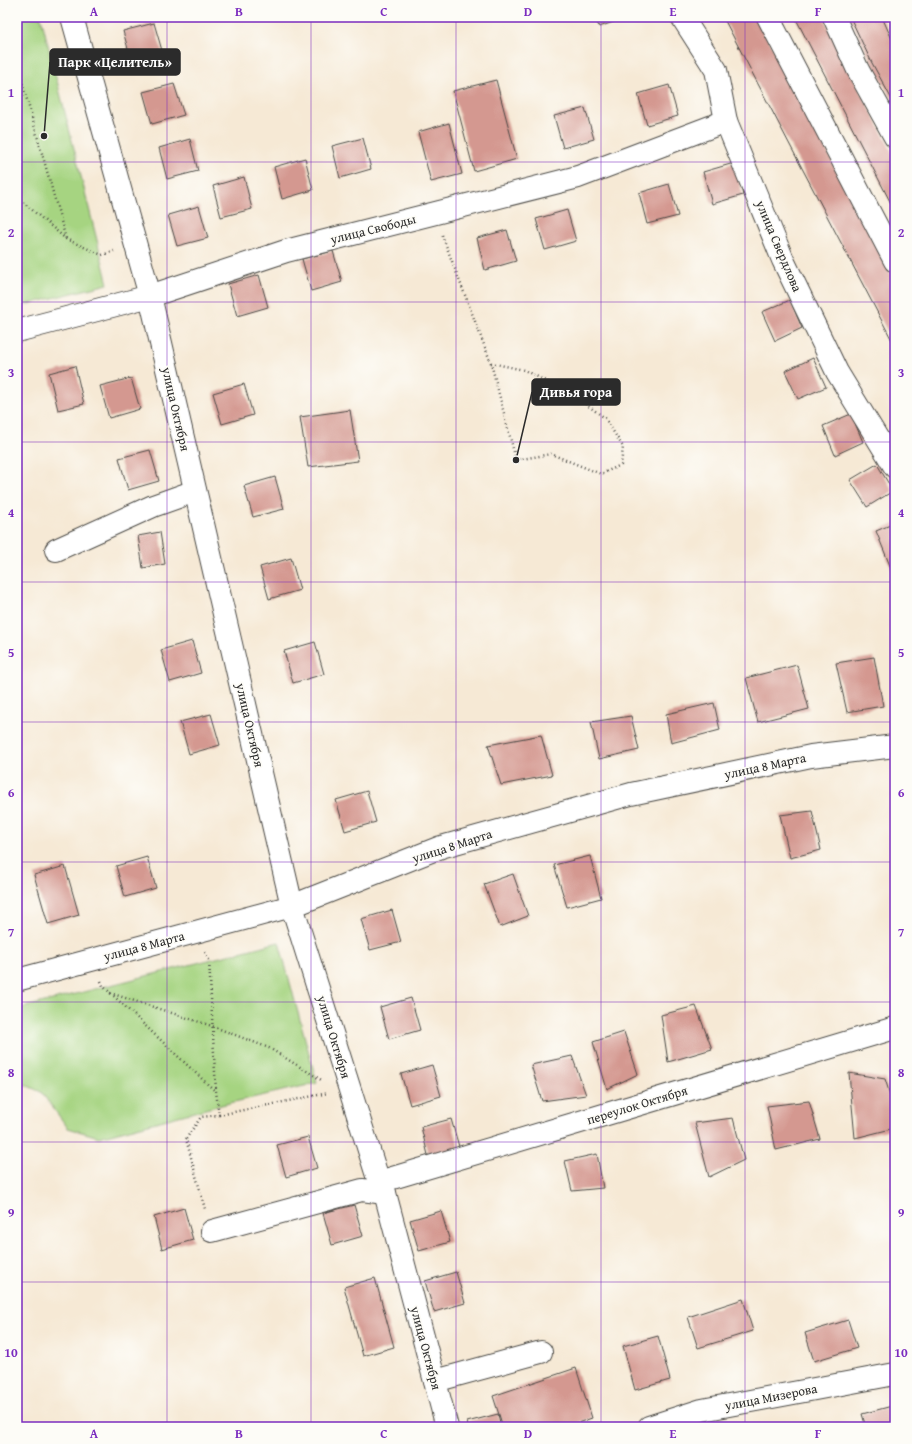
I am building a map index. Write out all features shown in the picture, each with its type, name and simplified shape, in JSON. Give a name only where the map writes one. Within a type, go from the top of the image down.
[{"type":"street","name":"улица Октября","points":[[72,17],[150,296],[292,906],[382,1188],[447,1427]]},
{"type":"street","name":"улица Свердлова","points":[[682,17],[716,70],[726,121],[783,260],[837,372],[895,467]]},
{"type":"street","points":[[768,17],[895,261]]},
{"type":"street","points":[[834,17],[858,70],[895,137]]},
{"type":"street","name":"улица Свободы","points":[[17,332],[150,296],[286,251],[578,177],[726,121]]},
{"type":"street","points":[[56,550],[153,506],[195,491]]},
{"type":"street","name":"улица 8 Марта","points":[[17,980],[292,906],[441,846],[631,794],[811,756],[895,746]]},
{"type":"street","name":"переулок Октября","points":[[382,1188],[895,1028]]},
{"type":"street","points":[[212,1231],[362,1190],[382,1188]]},
{"type":"street","points":[[435,1381],[541,1352]]},
{"type":"street","name":"улица Мизерова","points":[[649,1427],[702,1410],[895,1374]]},
{"type":"path","points":[[17,64],[66,239]]},
{"type":"path","points":[[17,197],[66,239],[102,255],[119,250]]},
{"type":"path","points":[[434,214],[491,363],[516,460],[551,454],[601,474],[621,465],[623,447],[605,418],[573,395],[524,370],[491,363]]},
{"type":"path","points":[[203,946],[209,960],[216,1092],[219,1115]]},
{"type":"path","points":[[99,974],[103,986],[216,1092]]},
{"type":"path","points":[[110,993],[212,1026],[269,1048],[326,1083]]},
{"type":"path","points":[[212,1231],[186,1139],[201,1117],[219,1115],[329,1093]]},
{"type":"green space","points":[[17,17],[41,17],[108,284],[17,307]]},
{"type":"green space","points":[[279,942],[317,1083],[217,1106],[99,1137],[68,1128],[41,1092],[17,1081],[17,1009]]},
{"type":"building","points":[[595,17],[628,17],[599,27]]},
{"type":"building","points":[[723,17],[757,17],[895,281],[895,346]]},
{"type":"building","points":[[795,17],[823,17],[895,158],[895,211]]},
{"type":"building","points":[[850,17],[882,17],[895,46],[895,105],[872,63]]},
{"type":"building","points":[[154,23],[163,54],[132,63],[123,31]]},
{"type":"building","points":[[496,80],[517,159],[474,171],[453,91]]},
{"type":"building","points":[[174,84],[184,115],[152,124],[143,92]]},
{"type":"building","points":[[669,85],[678,116],[647,125],[638,94]]},
{"type":"building","points":[[585,108],[594,139],[563,148],[554,116]]},
{"type":"building","points":[[449,123],[462,174],[431,182],[418,132]]},
{"type":"building","points":[[363,138],[371,169],[340,178],[332,146]]},
{"type":"building","points":[[190,139],[198,171],[167,179],[159,148]]},
{"type":"building","points":[[305,158],[313,190],[282,199],[274,167]]},
{"type":"building","points":[[734,163],[743,195],[712,204],[703,172]]},
{"type":"building","points":[[244,177],[252,209],[221,217],[213,186]]},
{"type":"building","points":[[669,184],[678,216],[647,224],[639,193]]},
{"type":"building","points":[[199,206],[208,238],[177,246],[168,215]]},
{"type":"building","points":[[567,210],[576,241],[545,250],[536,219]]},
{"type":"building","points":[[507,230],[516,261],[485,270],[477,238]]},
{"type":"building","points":[[333,251],[342,282],[311,291],[302,259]]},
{"type":"building","points":[[259,275],[268,307],[237,316],[228,284]]},
{"type":"building","points":[[790,300],[802,328],[775,341],[762,312]]},
{"type":"building","points":[[813,358],[826,387],[798,399],[785,371]]},
{"type":"building","points":[[75,366],[84,404],[58,410],[49,373]]},
{"type":"building","points":[[131,378],[140,409],[109,418],[100,386]]},
{"type":"building","points":[[244,384],[253,415],[222,424],[213,393]]},
{"type":"building","points":[[350,410],[358,461],[308,467],[300,417]]},
{"type":"building","points":[[851,414],[863,442],[835,455],[823,426]]},
{"type":"building","points":[[150,450],[159,481],[128,490],[119,458]]},
{"type":"building","points":[[877,464],[893,491],[867,507],[850,480]]},
{"type":"building","points":[[275,477],[284,509],[253,517],[244,486]]},
{"type":"building","points":[[895,523],[895,578],[876,531]]},
{"type":"building","points":[[160,532],[165,564],[143,568],[138,536]]},
{"type":"building","points":[[291,558],[300,590],[269,599],[260,567]]},
{"type":"building","points":[[192,641],[201,673],[170,682],[161,650]]},
{"type":"building","points":[[315,642],[324,674],[293,683],[284,651]]},
{"type":"building","points":[[874,657],[883,706],[847,712],[836,663]]},
{"type":"building","points":[[797,665],[809,709],[758,722],[746,678]]},
{"type":"building","points":[[714,703],[720,730],[671,743],[666,714]]},
{"type":"building","points":[[211,714],[220,745],[189,754],[180,722]]},
{"type":"building","points":[[631,716],[639,750],[599,759],[591,722]]},
{"type":"building","points":[[541,735],[552,775],[501,785],[488,745]]},
{"type":"building","points":[[367,791],[376,822],[345,831],[336,800]]},
{"type":"building","points":[[812,811],[821,850],[790,858],[780,815]]},
{"type":"building","points":[[590,856],[601,898],[567,907],[554,865]]},
{"type":"building","points":[[147,857],[156,888],[125,897],[116,866]]},
{"type":"building","points":[[65,866],[79,915],[48,924],[34,875]]},
{"type":"building","points":[[513,874],[528,916],[500,927],[484,884]]},
{"type":"building","points":[[392,910],[401,942],[370,950],[361,919]]},
{"type":"building","points":[[411,998],[420,1030],[389,1039],[380,1007]]},
{"type":"building","points":[[696,1006],[712,1049],[668,1062],[661,1015]]},
{"type":"building","points":[[624,1032],[638,1074],[607,1089],[593,1042]]},
{"type":"building","points":[[572,1056],[586,1095],[542,1101],[531,1065]]},
{"type":"building","points":[[432,1065],[441,1096],[410,1105],[401,1074]]},
{"type":"building","points":[[849,1073],[885,1079],[895,1110],[895,1128],[855,1138]]},
{"type":"building","points":[[809,1101],[820,1139],[776,1150],[767,1106]]},
{"type":"building","points":[[733,1118],[744,1160],[709,1177],[695,1123]]},
{"type":"building","points":[[451,1119],[460,1150],[429,1159],[421,1127]]},
{"type":"building","points":[[308,1137],[317,1168],[286,1177],[277,1145]]},
{"type":"building","points":[[597,1154],[603,1188],[572,1191],[565,1161]]},
{"type":"building","points":[[354,1205],[363,1236],[332,1245],[323,1213]]},
{"type":"building","points":[[184,1208],[193,1240],[162,1249],[154,1217]]},
{"type":"building","points":[[441,1211],[450,1242],[419,1251],[410,1220]]},
{"type":"building","points":[[456,1272],[465,1303],[434,1312],[425,1281]]},
{"type":"building","points":[[375,1278],[394,1347],[363,1356],[344,1287]]},
{"type":"building","points":[[743,1299],[753,1331],[698,1348],[688,1317]]},
{"type":"building","points":[[848,1320],[857,1348],[814,1361],[805,1333]]},
{"type":"building","points":[[658,1336],[670,1380],[635,1390],[623,1346]]},
{"type":"building","points":[[576,1368],[592,1418],[566,1427],[503,1427],[493,1396]]},
{"type":"building","points":[[892,1406],[895,1417],[895,1427],[866,1427],[862,1414]]},
{"type":"building","points":[[498,1414],[501,1427],[468,1427],[467,1422]]},
{"type":"place","name":"Парк «Целитель»","points":[[44,136]]},
{"type":"place","name":"Дивья гора","points":[[516,460]]}]
